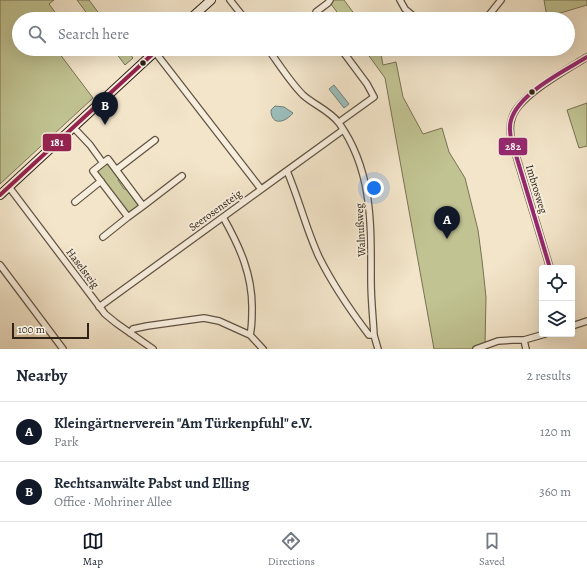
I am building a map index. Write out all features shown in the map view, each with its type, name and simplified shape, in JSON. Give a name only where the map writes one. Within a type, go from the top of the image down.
[{"type":"main road","points":[[197,12],[210,0]]},
{"type":"main road","points":[[0,195],[150,56]]},
{"type":"street","points":[[230,0],[239,12]]},
{"type":"street","points":[[316,12],[328,4],[330,0]]},
{"type":"street","points":[[400,0],[405,9],[409,12]]},
{"type":"street","points":[[491,12],[501,0]]},
{"type":"street","points":[[161,56],[261,189]]},
{"type":"street","name":"Walnußweg","points":[[273,56],[301,92],[312,102],[327,111],[338,122],[354,150],[363,172],[370,208],[374,335],[378,349]]},
{"type":"street","points":[[342,120],[374,97],[367,84],[346,56]]},
{"type":"street","name":"Imbrosweg","points":[[549,265],[512,142],[510,133],[512,118],[515,110],[525,98],[587,57]]},
{"type":"street","points":[[73,127],[90,145],[103,163]]},
{"type":"street","name":"Seerosensteig","points":[[99,307],[343,130]]},
{"type":"street","points":[[116,170],[155,140]]},
{"type":"street","points":[[128,217],[93,171],[108,159],[143,206]]},
{"type":"street","points":[[287,171],[315,248],[329,277],[344,302],[369,335],[374,335]]},
{"type":"street","points":[[103,237],[182,176]]},
{"type":"street","points":[[75,202],[101,181]]},
{"type":"street","name":"Haselsteig","points":[[9,187],[99,307],[116,323],[153,349]]},
{"type":"street","points":[[223,217],[240,250],[249,278],[252,298],[252,326],[250,335]]},
{"type":"street","points":[[119,288],[159,258]]},
{"type":"street","points":[[0,265],[63,349]]},
{"type":"street","points":[[130,333],[134,330],[147,326],[204,318],[220,321],[250,335],[264,349]]},
{"type":"street","points":[[575,325],[587,321]]},
{"type":"street","points":[[476,349],[505,340],[524,340],[539,336]]},
{"type":"street","points":[[524,340],[526,349]]},
{"type":"green space","points":[[0,0],[54,0],[49,4],[55,12],[12,12],[12,56],[61,56],[93,98],[0,184]]},
{"type":"green space","points":[[77,0],[89,0],[98,12],[86,12]]},
{"type":"green space","points":[[332,0],[344,0],[353,12],[337,12],[331,4]]},
{"type":"green space","points":[[544,0],[587,0],[587,5],[564,12],[546,12]]},
{"type":"green space","points":[[118,56],[131,56],[133,58],[125,65]]},
{"type":"green space","points":[[369,56],[381,56],[383,65],[396,62],[403,97],[423,134],[442,128],[449,152],[465,178],[478,230],[486,297],[485,345],[474,349],[434,349],[385,78]]},
{"type":"green space","points":[[587,103],[587,146],[579,148],[567,110]]},
{"type":"green space","points":[[105,164],[109,165],[119,178],[118,180],[124,189],[128,189],[138,204],[138,206],[129,212],[98,173],[98,169]]},
{"type":"water","points":[[334,85],[349,104],[344,108],[329,89]]},
{"type":"water","points":[[275,106],[284,107],[293,113],[287,119],[276,121],[273,119],[271,110]]},
{"type":"transit line","name":"181","points":[[0,195],[150,56]]},
{"type":"transit line","name":"282","points":[[549,265],[512,142],[510,123],[516,110],[532,92],[587,57]]},
{"type":"place","name":"Rechtsanwälte Pabst und Elling","points":[[105,125]]},
{"type":"place","name":"Kleingärtnerverein \"Am Türkenpfuhl\" e.V.","points":[[447,239]]}]
